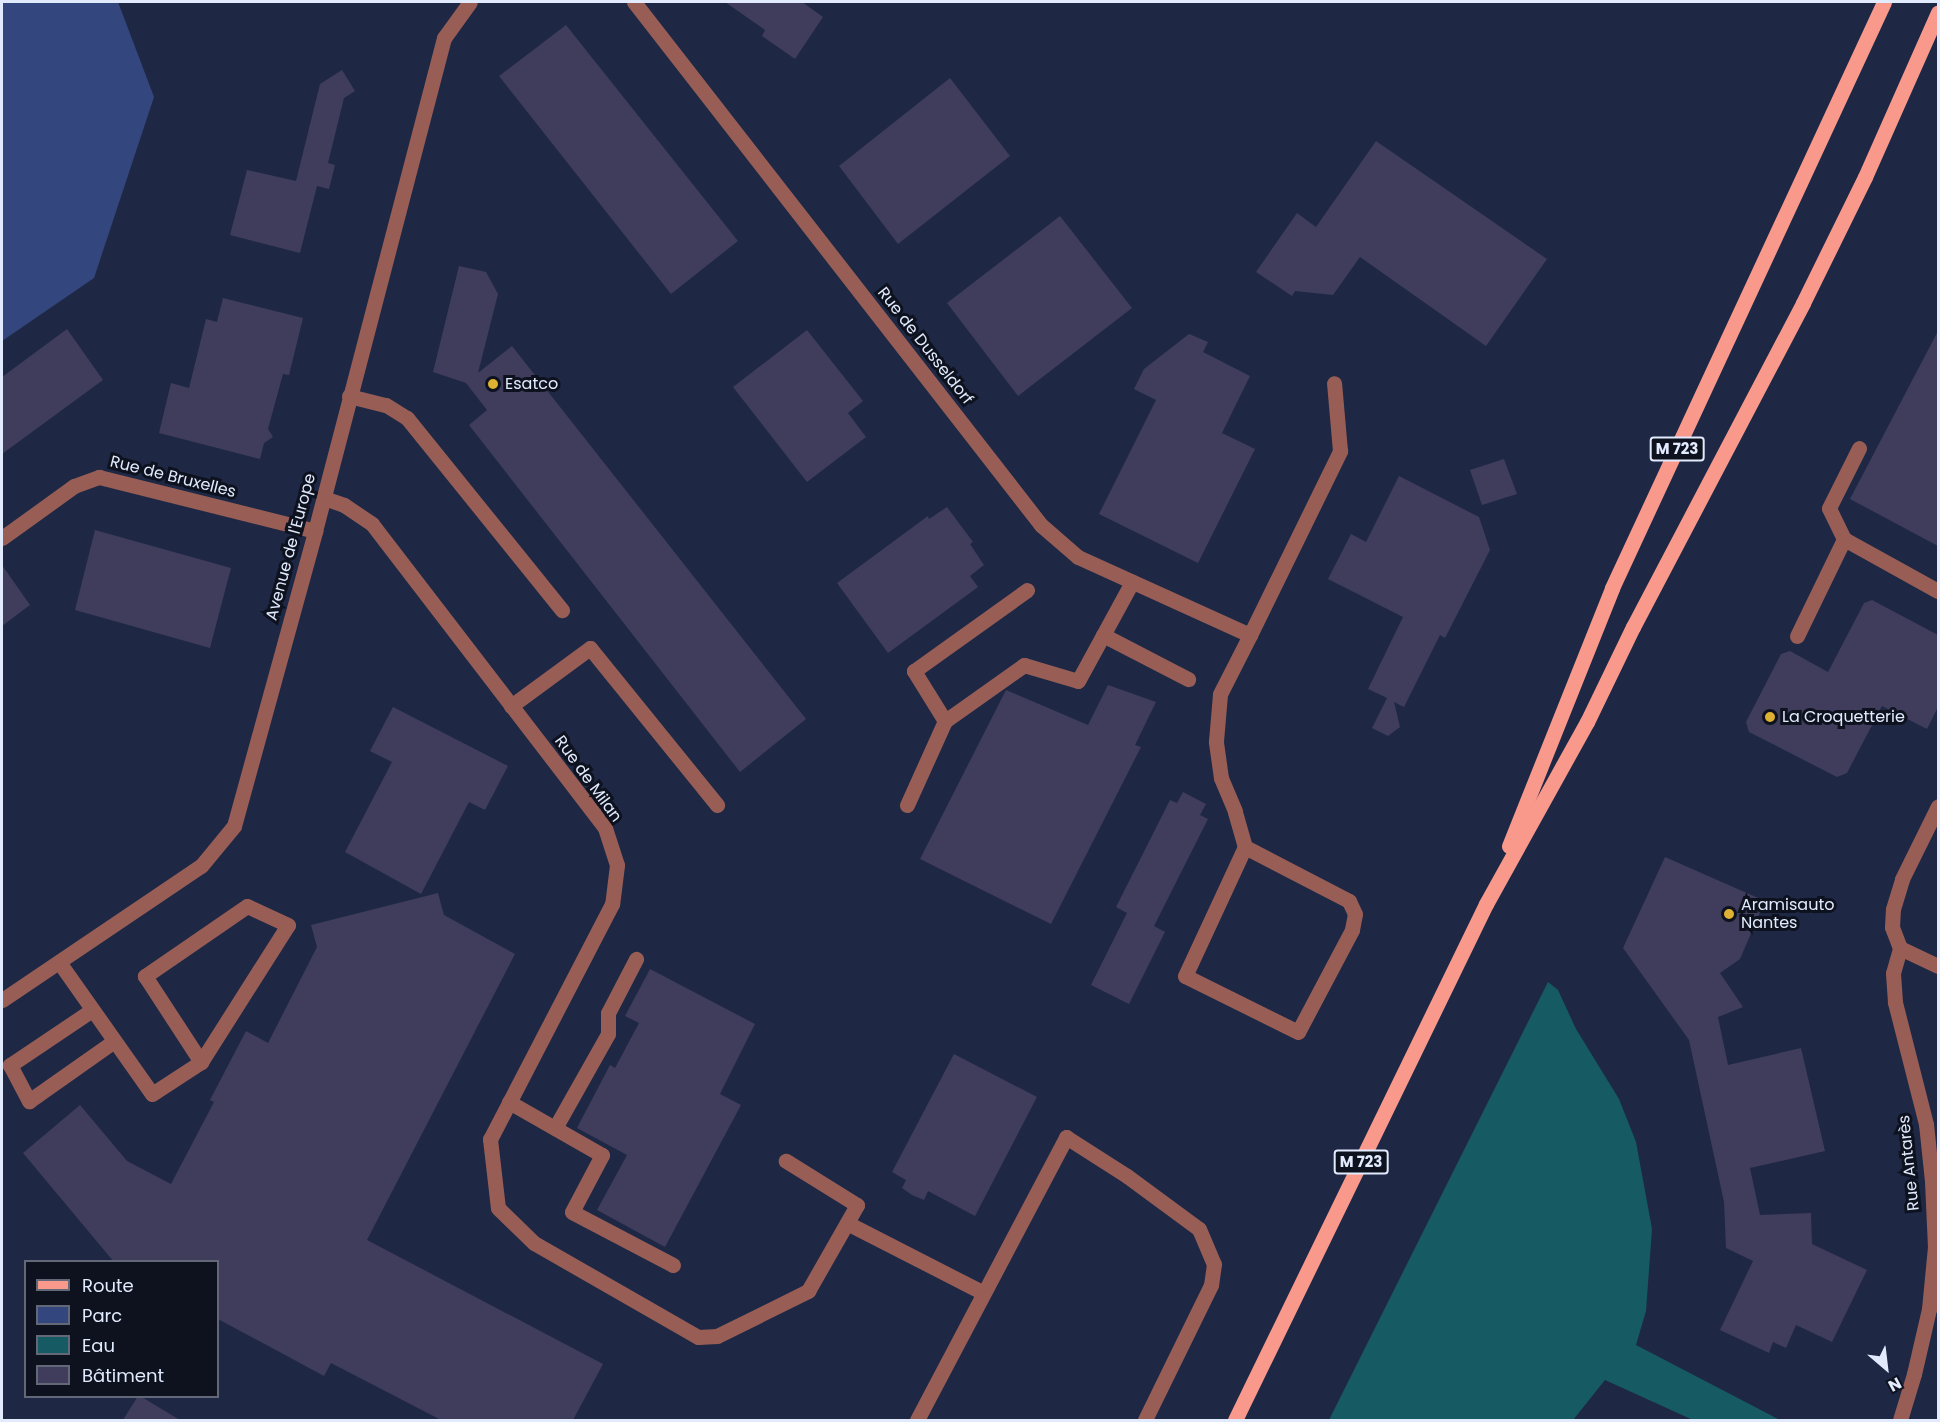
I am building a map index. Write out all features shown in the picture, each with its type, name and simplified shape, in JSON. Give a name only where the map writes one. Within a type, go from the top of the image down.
[{"type":"main road","name":"M 723","points":[[1486,904],[1612,588],[1884,2]]},
{"type":"main road","name":"M 723","points":[[1235,1420],[1486,904],[1587,722],[1633,627],[1803,303],[1865,177],[1938,12]]},
{"type":"street","name":"Avenue de l'Europe","points":[[2,1000],[201,866],[234,826],[324,498],[444,38],[470,2]]},
{"type":"street","name":"Rue de Dusseldorf","points":[[634,2],[1041,525],[1078,557],[1250,636]]},
{"type":"street","points":[[1245,847],[1349,901],[1355,914],[1352,930],[1298,1032],[1185,976],[1245,847],[1235,811],[1221,778],[1216,741],[1220,694],[1340,451],[1334,383]]},
{"type":"street","points":[[349,396],[386,405],[407,418],[562,610]]},
{"type":"street","points":[[1859,448],[1829,508],[1844,539],[1938,591]]},
{"type":"street","name":"Rue de Bruxelles","points":[[2,538],[74,486],[99,477],[315,531]]},
{"type":"street","name":"Rue de Milan","points":[[324,498],[344,505],[372,524],[605,828],[617,865],[612,903],[490,1140],[498,1208],[534,1243],[698,1337],[717,1336],[808,1291],[847,1223]]},
{"type":"street","points":[[1797,636],[1844,539]]},
{"type":"street","points":[[907,805],[945,721],[1024,665],[1078,681],[1132,582]]},
{"type":"street","points":[[945,721],[914,671],[1027,590]]},
{"type":"street","points":[[1103,634],[1188,679]]},
{"type":"street","points":[[511,706],[590,648],[717,805]]},
{"type":"street","name":"Rue Antarès","points":[[1900,1420],[1914,1374],[1929,1309],[1935,1247],[1932,1181],[1926,1124],[1895,1002],[1893,973],[1900,948],[1892,927],[1893,909],[1902,879],[1938,806]]},
{"type":"street","points":[[59,962],[152,1094],[201,1062],[288,926],[247,906],[145,976],[201,1062]]},
{"type":"street","points":[[1900,948],[1938,966]]},
{"type":"street","points":[[555,1128],[608,1034],[608,1013],[636,959]]},
{"type":"street","points":[[92,1010],[10,1065],[29,1101],[114,1041]]},
{"type":"street","points":[[509,1102],[602,1155],[572,1212],[673,1264]]},
{"type":"street","points":[[917,1420],[982,1292],[1066,1137],[1127,1176],[1199,1229],[1214,1264],[1211,1285],[1145,1420]]},
{"type":"street","points":[[786,1161],[857,1205],[847,1223],[982,1292]]},
{"type":"green space","points":[[2,2],[118,2],[154,97],[94,278],[2,341]]},
{"type":"water","points":[[1548,982],[1558,990],[1576,1029],[1619,1099],[1636,1142],[1652,1229],[1646,1311],[1636,1345],[1780,1420],[1693,1420],[1605,1380],[1573,1420],[1329,1420]]},
{"type":"building","points":[[725,2],[802,2],[823,17],[795,59],[762,36],[765,30]]},
{"type":"building","points":[[566,25],[738,241],[671,294],[499,76]]},
{"type":"building","points":[[342,70],[355,91],[344,98],[328,163],[335,165],[329,189],[317,186],[300,253],[230,235],[247,170],[296,181],[320,84]]},
{"type":"building","points":[[950,78],[1010,156],[898,244],[839,166]]},
{"type":"building","points":[[1376,141],[1547,259],[1486,346],[1360,257],[1333,295],[1295,291],[1292,296],[1256,272],[1297,213],[1316,227]]},
{"type":"building","points":[[1060,216],[1132,308],[1018,396],[947,303]]},
{"type":"building","points":[[459,266],[486,272],[498,294],[478,373],[512,346],[806,719],[740,772],[469,425],[487,410],[466,383],[433,372]]},
{"type":"building","points":[[223,298],[303,318],[289,375],[283,374],[268,429],[273,437],[264,443],[260,459],[159,433],[171,383],[189,388],[206,319],[217,322]]},
{"type":"building","points":[[67,329],[103,380],[2,454],[2,377]]},
{"type":"building","points":[[807,330],[863,401],[848,413],[866,437],[807,482],[733,387]]},
{"type":"building","points":[[1938,331],[1938,546],[1850,499]]},
{"type":"building","points":[[1189,334],[1208,342],[1203,352],[1250,376],[1222,433],[1255,449],[1198,563],[1099,514],[1156,400],[1134,389],[1144,369]]},
{"type":"building","points":[[1504,459],[1517,494],[1482,505],[1470,470]]},
{"type":"building","points":[[1399,476],[1479,517],[1490,550],[1445,638],[1440,635],[1404,707],[1394,702],[1400,727],[1388,736],[1372,728],[1387,698],[1368,689],[1403,617],[1328,579],[1351,534],[1366,542]]},
{"type":"building","points":[[947,507],[973,542],[970,544],[984,565],[970,576],[978,587],[888,653],[837,583],[928,516],[929,519]]},
{"type":"building","points":[[95,530],[231,568],[210,648],[75,610]]},
{"type":"building","points":[[2,565],[30,605],[2,626]]},
{"type":"building","points":[[1872,600],[1938,635],[1938,707],[1927,729],[1882,706],[1847,773],[1837,777],[1749,732],[1746,722],[1781,654],[1790,651],[1828,672],[1864,603]]},
{"type":"building","points":[[1108,685],[1156,702],[1135,745],[1141,747],[1051,924],[920,859],[1006,690],[1088,725]]},
{"type":"building","points":[[393,707],[508,766],[485,810],[469,802],[421,894],[345,852],[392,762],[370,751]]},
{"type":"building","points":[[1183,792],[1206,804],[1200,815],[1208,819],[1154,926],[1165,932],[1129,1004],[1091,985],[1127,913],[1116,907],[1170,800],[1177,803]]},
{"type":"building","points":[[1665,857],[1765,901],[1740,959],[1720,973],[1743,1007],[1718,1017],[1728,1065],[1801,1048],[1825,1151],[1750,1168],[1760,1215],[1811,1213],[1812,1244],[1867,1270],[1832,1342],[1796,1325],[1786,1348],[1773,1342],[1769,1353],[1720,1330],[1753,1261],[1726,1248],[1724,1202],[1689,1040],[1623,948]]},
{"type":"building","points":[[438,893],[444,915],[515,954],[367,1240],[603,1364],[573,1420],[441,1420],[331,1363],[324,1376],[219,1320],[219,1260],[112,1260],[23,1153],[80,1105],[127,1161],[171,1184],[214,1102],[210,1100],[246,1031],[268,1043],[317,947],[311,925]]},
{"type":"building","points":[[650,969],[755,1024],[720,1094],[741,1105],[665,1247],[597,1210],[627,1155],[577,1128],[610,1065],[615,1068],[639,1023],[625,1016]]},
{"type":"building","points":[[954,1054],[1037,1097],[975,1216],[928,1191],[924,1200],[912,1195],[902,1188],[906,1180],[892,1172]]},
{"type":"building","points":[[137,1398],[143,1398],[180,1420],[123,1420]]},
{"type":"place","name":"Esatco","points":[[493,384]]},
{"type":"place","name":"La Croquetterie","points":[[1770,717]]},
{"type":"place","name":"Aramisauto Nantes","points":[[1729,914]]}]
